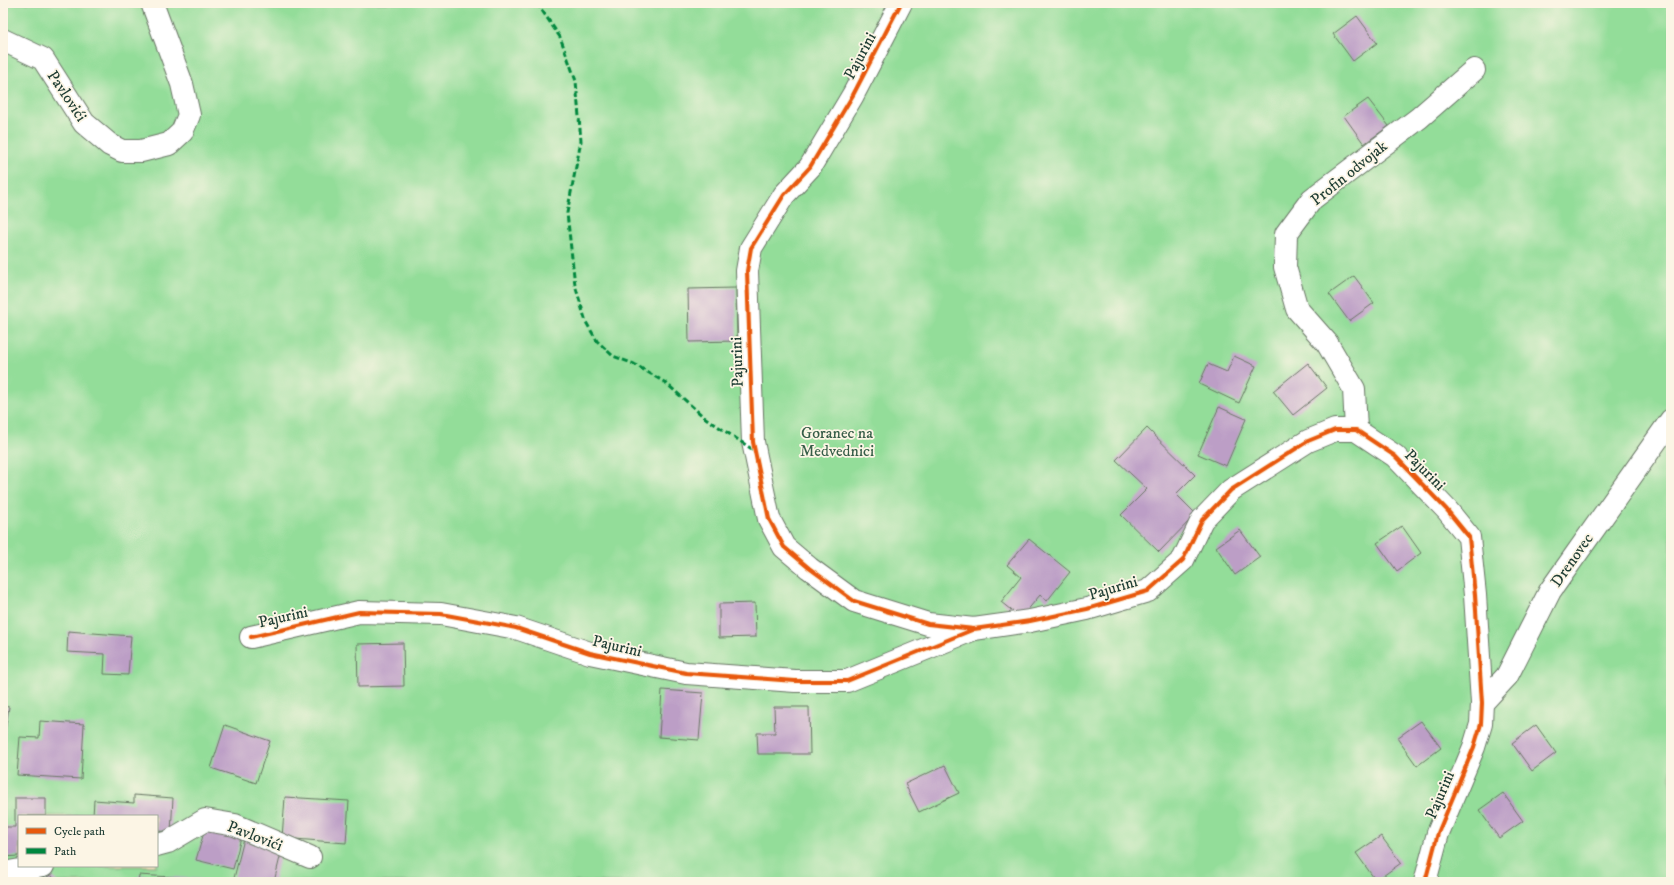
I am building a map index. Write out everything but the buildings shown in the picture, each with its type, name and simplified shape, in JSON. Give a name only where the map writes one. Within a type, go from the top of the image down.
[{"type":"street","name":"Pavlovići","points":[[3,40],[43,59],[84,123],[110,145],[122,151],[141,151],[169,144],[182,132],[189,115],[182,84],[152,3]]},
{"type":"street","name":"Pajurini","points":[[901,3],[853,95],[810,167],[784,195],[751,248],[747,271],[753,442],[769,519],[784,547],[809,568],[854,601],[928,624],[974,630]]},
{"type":"street","name":"Profin odvojak","points":[[1356,430],[1354,388],[1327,343],[1297,309],[1285,267],[1286,234],[1312,200],[1419,118],[1474,70]]},
{"type":"street","name":"Drenovec","points":[[1482,703],[1507,676],[1550,591],[1671,420]]},
{"type":"street","name":"Pajurini","points":[[251,636],[359,612],[441,614],[516,628],[590,653],[686,673],[795,681],[847,681],[974,630],[1030,621],[1087,609],[1148,591],[1183,560],[1202,520],[1230,490],[1308,441],[1335,430],[1356,430],[1394,456],[1447,510],[1469,537],[1475,595],[1482,703],[1481,724],[1438,833],[1425,882]]},
{"type":"street","name":"Pavlovići","points":[[158,845],[168,842],[205,820],[235,825],[310,857]]},
{"type":"street","points":[[3,873],[37,867]]},
{"type":"green space","name":"Goranec na Medvednici","points":[[3,3],[1671,3],[1671,882],[3,882]]},
{"type":"marked path","points":[[537,3],[560,37],[576,81],[581,141],[567,213],[575,285],[586,322],[597,341],[613,356],[634,364],[666,383],[704,417],[755,451]]},
{"type":"cycle path","points":[[901,3],[853,95],[810,167],[784,195],[751,248],[747,271],[753,442],[769,519],[784,547],[809,568],[854,601],[928,624],[974,629],[1030,621],[1087,609],[1148,591],[1183,560],[1202,520],[1231,490],[1308,441],[1335,430],[1356,430],[1395,456],[1447,510],[1469,537],[1475,595],[1482,703],[1481,724],[1474,747],[1438,833],[1425,882]]},
{"type":"cycle path","points":[[251,637],[359,612],[441,614],[516,628],[590,653],[686,673],[795,681],[847,681],[972,630]]}]
